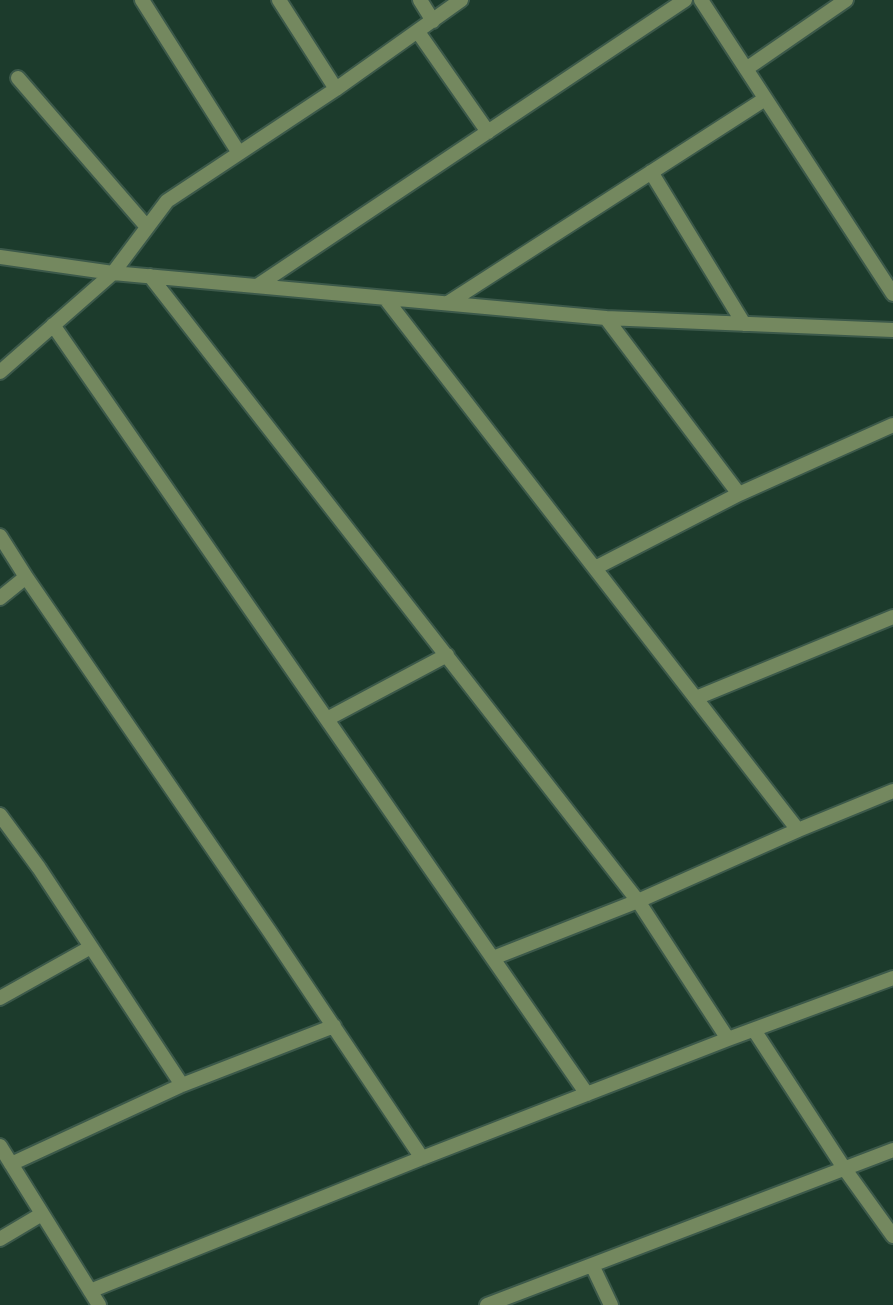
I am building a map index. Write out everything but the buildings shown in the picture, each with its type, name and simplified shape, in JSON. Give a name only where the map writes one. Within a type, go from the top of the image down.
[{"type":"street","points":[[142,0],[239,153]]},
{"type":"street","points":[[279,0],[336,89]]},
{"type":"street","points":[[420,0],[433,20]]},
{"type":"street","points":[[0,372],[113,273],[167,201],[336,89],[461,0]]},
{"type":"street","points":[[257,286],[685,0]]},
{"type":"street","points":[[701,0],[893,294]]},
{"type":"street","points":[[746,69],[846,0]]},
{"type":"street","points":[[418,32],[488,132]]},
{"type":"street","points":[[18,78],[148,227]]},
{"type":"street","points":[[448,303],[765,99]]},
{"type":"street","points":[[651,172],[744,324]]},
{"type":"street","points":[[0,257],[113,273],[606,318],[893,330]]},
{"type":"street","points":[[150,276],[638,901],[729,1040]]},
{"type":"street","points":[[385,298],[798,830]]},
{"type":"street","points":[[606,318],[739,494]]},
{"type":"street","points":[[53,325],[587,1094]]},
{"type":"street","points":[[595,568],[739,494],[893,425]]},
{"type":"street","points":[[0,536],[422,1158]]},
{"type":"street","points":[[0,597],[26,577]]},
{"type":"street","points":[[696,698],[893,617]]},
{"type":"street","points":[[327,719],[447,654]]},
{"type":"street","points":[[493,958],[638,901],[893,791]]},
{"type":"street","points":[[0,815],[39,868],[182,1085]]},
{"type":"street","points":[[0,998],[91,947]]},
{"type":"street","points":[[90,1291],[422,1158],[893,978]]},
{"type":"street","points":[[11,1164],[182,1085],[334,1026]]},
{"type":"street","points":[[754,1030],[844,1168],[893,1236]]},
{"type":"street","points":[[0,1146],[99,1305]]},
{"type":"street","points":[[487,1305],[893,1150]]},
{"type":"street","points":[[0,1239],[42,1213]]},
{"type":"street","points":[[592,1265],[611,1305]]}]
